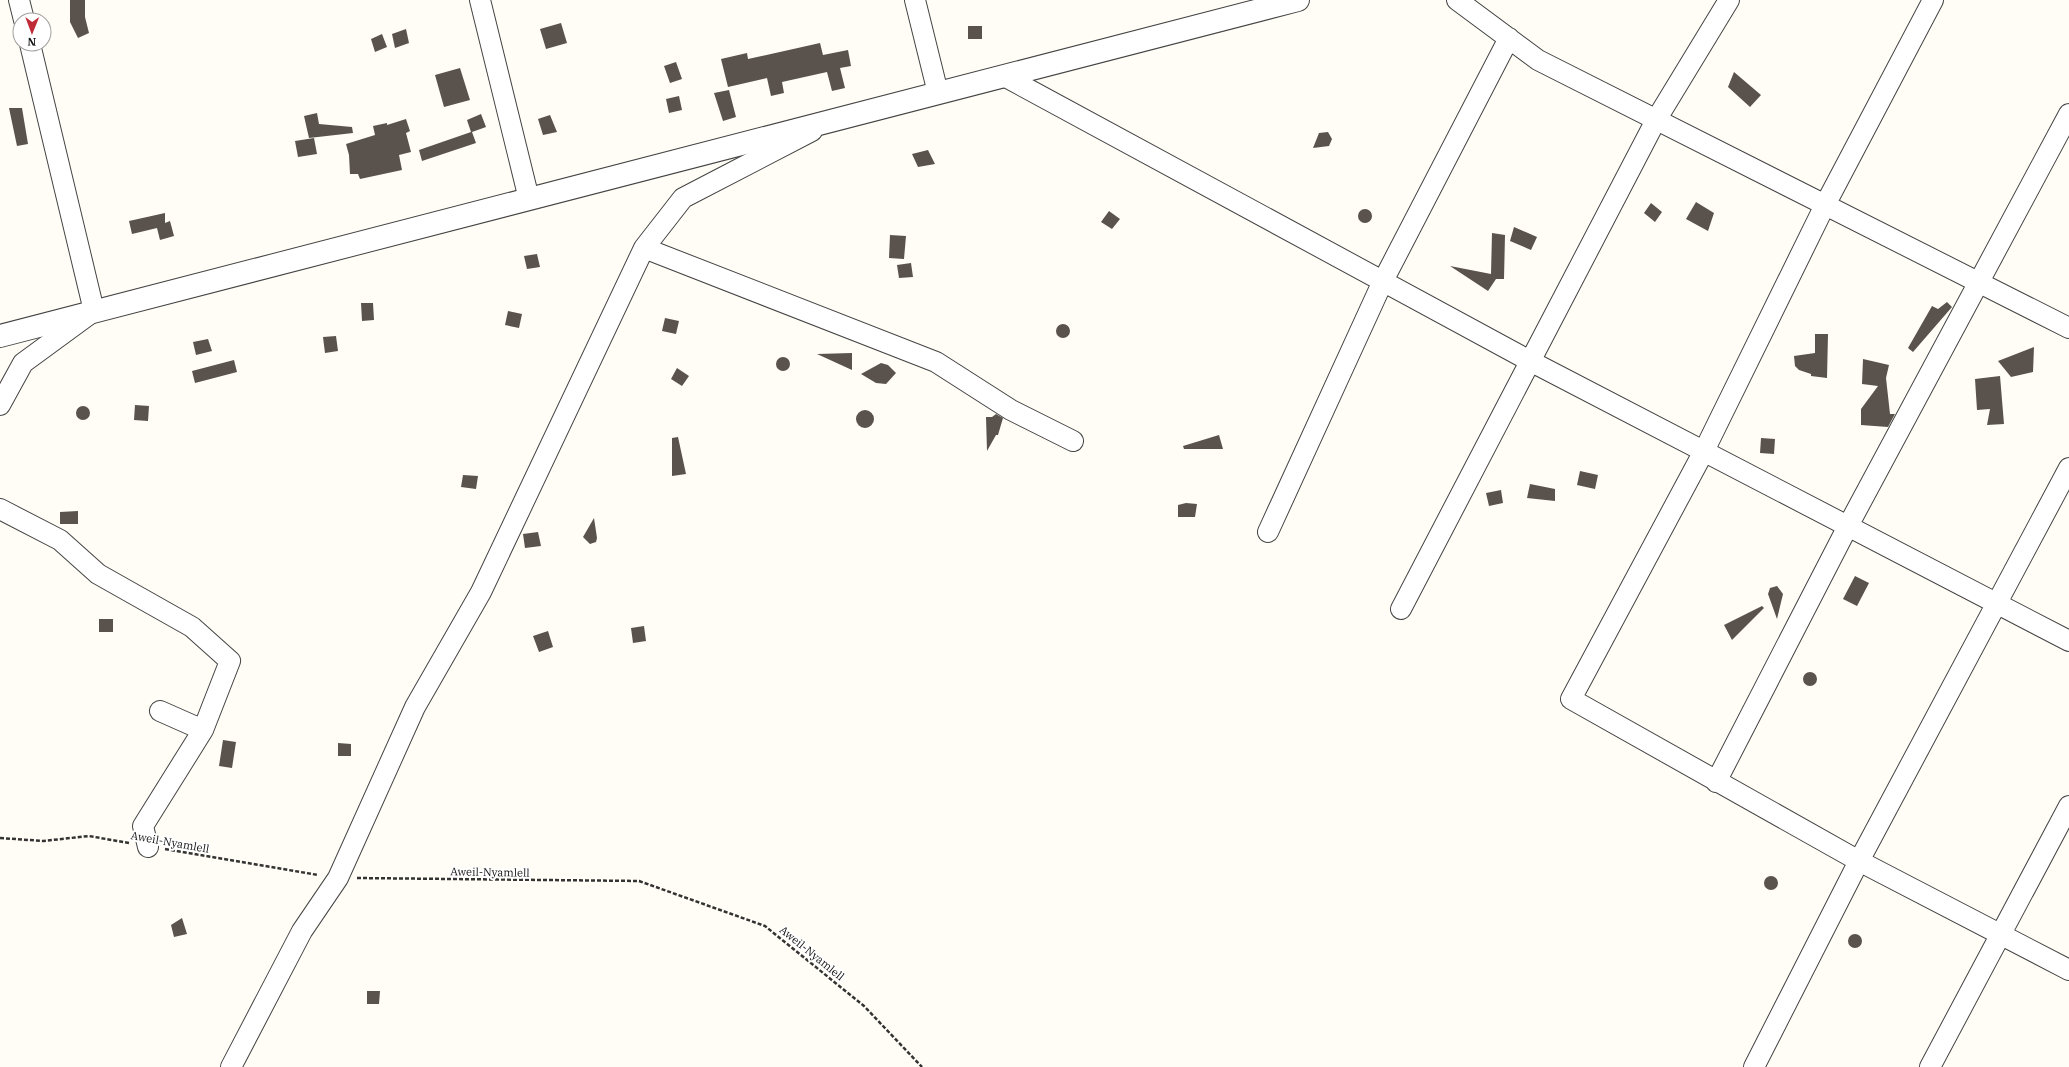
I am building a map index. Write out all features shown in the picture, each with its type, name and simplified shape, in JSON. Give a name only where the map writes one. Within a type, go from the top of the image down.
[{"type":"street","points":[[19,0],[22,12]]},
{"type":"street","points":[[480,0],[529,199]]},
{"type":"street","points":[[915,0],[938,93]]},
{"type":"street","points":[[0,336],[1298,0]]},
{"type":"street","points":[[1458,0],[1538,60],[2069,328]]},
{"type":"street","points":[[1401,609],[1656,120],[1729,0]]},
{"type":"street","points":[[1933,0],[1825,205],[1704,451],[1570,700],[1860,861],[2069,970]]},
{"type":"street","points":[[1268,532],[1383,281],[1509,38]]},
{"type":"street","points":[[32,52],[94,311]]},
{"type":"street","points":[[1004,76],[1530,361],[2069,641]]},
{"type":"street","points":[[1716,782],[1848,526],[2069,114]]},
{"type":"street","points":[[231,1067],[302,931],[338,878],[415,707],[482,592],[644,248],[683,198],[830,121]]},
{"type":"street","points":[[644,248],[936,362],[1011,410],[1073,441]]},
{"type":"street","points":[[0,405],[23,363],[94,311]]},
{"type":"street","points":[[1754,1067],[1860,861],[2069,468]]},
{"type":"street","points":[[0,509],[60,540],[98,574],[192,627],[230,661],[203,730],[143,826],[148,846]]},
{"type":"street","points":[[160,711],[203,730]]},
{"type":"street","points":[[1930,1067],[2069,806]]},
{"type":"path","name":"Aweil-Nyamlell","points":[[0,838],[43,841],[89,836],[338,878],[639,881],[765,926],[864,1006],[922,1067]]},
{"type":"building","points":[[70,0],[85,0],[85,17],[89,33],[78,38],[70,22]]},
{"type":"building","points":[[561,23],[567,43],[546,49],[540,29]]},
{"type":"building","points":[[968,26],[982,26],[982,39],[968,39]]},
{"type":"building","points":[[406,29],[409,43],[395,48],[392,34]]},
{"type":"building","points":[[382,34],[387,47],[375,52],[371,39]]},
{"type":"building","points":[[820,43],[823,55],[848,50],[851,66],[840,68],[845,88],[832,91],[827,72],[782,82],[784,93],[771,96],[767,78],[728,87],[721,59],[747,53],[748,59]]},
{"type":"building","points":[[676,62],[682,79],[670,83],[664,66]]},
{"type":"building","points":[[460,68],[470,100],[444,107],[435,75]]},
{"type":"building","points":[[1734,72],[1761,95],[1750,107],[1728,87]]},
{"type":"building","points":[[729,90],[736,117],[723,121],[714,93]]},
{"type":"building","points":[[679,96],[682,110],[669,113],[666,99]]},
{"type":"building","points":[[9,108],[22,108],[28,144],[17,146]]},
{"type":"building","points":[[317,113],[319,124],[352,127],[353,133],[309,138],[304,116]]},
{"type":"building","points":[[481,114],[486,127],[472,132],[476,143],[422,161],[419,150],[471,132],[467,120]]},
{"type":"building","points":[[550,115],[557,132],[543,135],[538,119]]},
{"type":"building","points":[[406,119],[410,131],[406,133],[411,152],[399,155],[402,170],[360,179],[358,174],[350,174],[349,155],[346,144],[375,135],[373,126],[387,123],[387,125]]},
{"type":"building","points":[[1328,132],[1332,139],[1329,146],[1313,148],[1319,133]]},
{"type":"building","points":[[314,138],[317,154],[298,157],[295,141]]},
{"type":"building","points":[[928,150],[935,164],[918,167],[912,154]]},
{"type":"building","points":[[1696,202],[1714,213],[1708,231],[1686,219]]},
{"type":"building","points":[[1651,203],[1662,212],[1655,222],[1644,213]]},
{"type":"building","points":[[1362,209],[1368,209],[1372,213],[1372,219],[1368,223],[1362,223],[1358,219],[1358,213]]},
{"type":"building","points":[[1109,211],[1120,219],[1112,229],[1101,222]]},
{"type":"building","points":[[165,213],[165,223],[170,221],[174,236],[160,240],[157,228],[132,234],[129,221]]},
{"type":"building","points":[[1514,227],[1537,237],[1531,250],[1510,241]]},
{"type":"building","points":[[1492,233],[1505,235],[1504,279],[1496,279],[1488,291],[1450,266],[1491,274]]},
{"type":"building","points":[[890,235],[906,236],[904,259],[889,258]]},
{"type":"building","points":[[537,254],[540,267],[527,269],[524,256]]},
{"type":"building","points":[[911,263],[913,277],[899,278],[897,265]]},
{"type":"building","points":[[1947,302],[1952,307],[1913,352],[1908,348],[1932,306],[1938,309]]},
{"type":"building","points":[[361,303],[373,303],[374,320],[362,321]]},
{"type":"building","points":[[508,311],[522,314],[519,328],[505,325]]},
{"type":"building","points":[[665,318],[679,321],[676,334],[662,331]]},
{"type":"building","points":[[1060,324],[1066,324],[1070,328],[1070,334],[1066,338],[1060,338],[1056,334],[1056,328]]},
{"type":"building","points":[[1815,334],[1828,334],[1827,378],[1811,376],[1811,374],[1799,370],[1795,366],[1794,356],[1815,353]]},
{"type":"building","points":[[336,336],[338,351],[325,353],[323,337]]},
{"type":"building","points":[[208,339],[212,351],[196,355],[193,342]]},
{"type":"building","points":[[2034,347],[2033,372],[2011,377],[1998,361]]},
{"type":"building","points":[[852,353],[852,370],[817,354]]},
{"type":"building","points":[[783,357],[788,359],[790,364],[788,369],[783,371],[778,369],[776,364],[778,359]]},
{"type":"building","points":[[1863,359],[1889,365],[1886,378],[1890,414],[1895,414],[1888,427],[1861,425],[1861,409],[1878,386],[1862,384]]},
{"type":"building","points":[[234,360],[237,372],[195,383],[192,371]]},
{"type":"building","points":[[881,363],[888,365],[896,373],[886,384],[876,383],[861,374]]},
{"type":"building","points":[[677,368],[689,376],[682,386],[671,379]]},
{"type":"building","points":[[2000,376],[2004,424],[1987,425],[1990,409],[1977,410],[1975,379]]},
{"type":"building","points":[[135,405],[149,406],[148,421],[134,420]]},
{"type":"building","points":[[83,406],[88,408],[90,413],[88,418],[83,420],[78,418],[76,413],[78,408]]},
{"type":"building","points":[[865,410],[871,413],[874,419],[871,425],[865,428],[859,425],[856,419],[859,413]]},
{"type":"building","points":[[996,414],[1003,418],[998,435],[996,435],[987,451],[986,417],[992,417]]},
{"type":"building","points":[[1219,435],[1223,449],[1184,449],[1183,446]]},
{"type":"building","points":[[678,437],[686,474],[672,476],[672,438]]},
{"type":"building","points":[[1761,438],[1775,439],[1774,454],[1760,453]]},
{"type":"building","points":[[1580,471],[1598,475],[1595,489],[1577,485]]},
{"type":"building","points":[[463,475],[478,476],[476,489],[461,487]]},
{"type":"building","points":[[1530,484],[1555,489],[1555,501],[1527,498]]},
{"type":"building","points":[[1501,490],[1503,503],[1489,506],[1486,493]]},
{"type":"building","points":[[1186,503],[1197,504],[1195,517],[1178,517],[1178,505]]},
{"type":"building","points":[[78,511],[78,524],[60,524],[60,512]]},
{"type":"building","points":[[594,518],[597,538],[596,542],[590,544],[583,537]]},
{"type":"building","points":[[538,532],[541,546],[525,548],[523,534]]},
{"type":"building","points":[[1855,576],[1869,583],[1857,606],[1843,599]]},
{"type":"building","points":[[1777,586],[1783,594],[1777,619],[1768,594],[1770,588]]},
{"type":"building","points":[[1762,606],[1764,608],[1732,640],[1724,625]]},
{"type":"building","points":[[99,619],[113,619],[113,632],[99,632]]},
{"type":"building","points":[[644,626],[646,641],[633,643],[631,628]]},
{"type":"building","points":[[548,631],[553,647],[539,652],[533,636]]},
{"type":"building","points":[[1807,672],[1813,672],[1817,676],[1817,682],[1813,686],[1807,686],[1803,682],[1803,676]]},
{"type":"building","points":[[223,740],[236,742],[232,768],[219,766]]},
{"type":"building","points":[[338,743],[351,744],[351,756],[338,756]]},
{"type":"building","points":[[1771,876],[1776,878],[1778,883],[1776,888],[1771,890],[1766,888],[1764,883],[1766,878]]},
{"type":"building","points":[[182,918],[187,934],[174,937],[171,925]]},
{"type":"building","points":[[1852,934],[1858,934],[1862,938],[1862,944],[1858,948],[1852,948],[1848,944],[1848,938]]},
{"type":"building","points":[[367,991],[380,991],[379,1004],[367,1004]]}]
